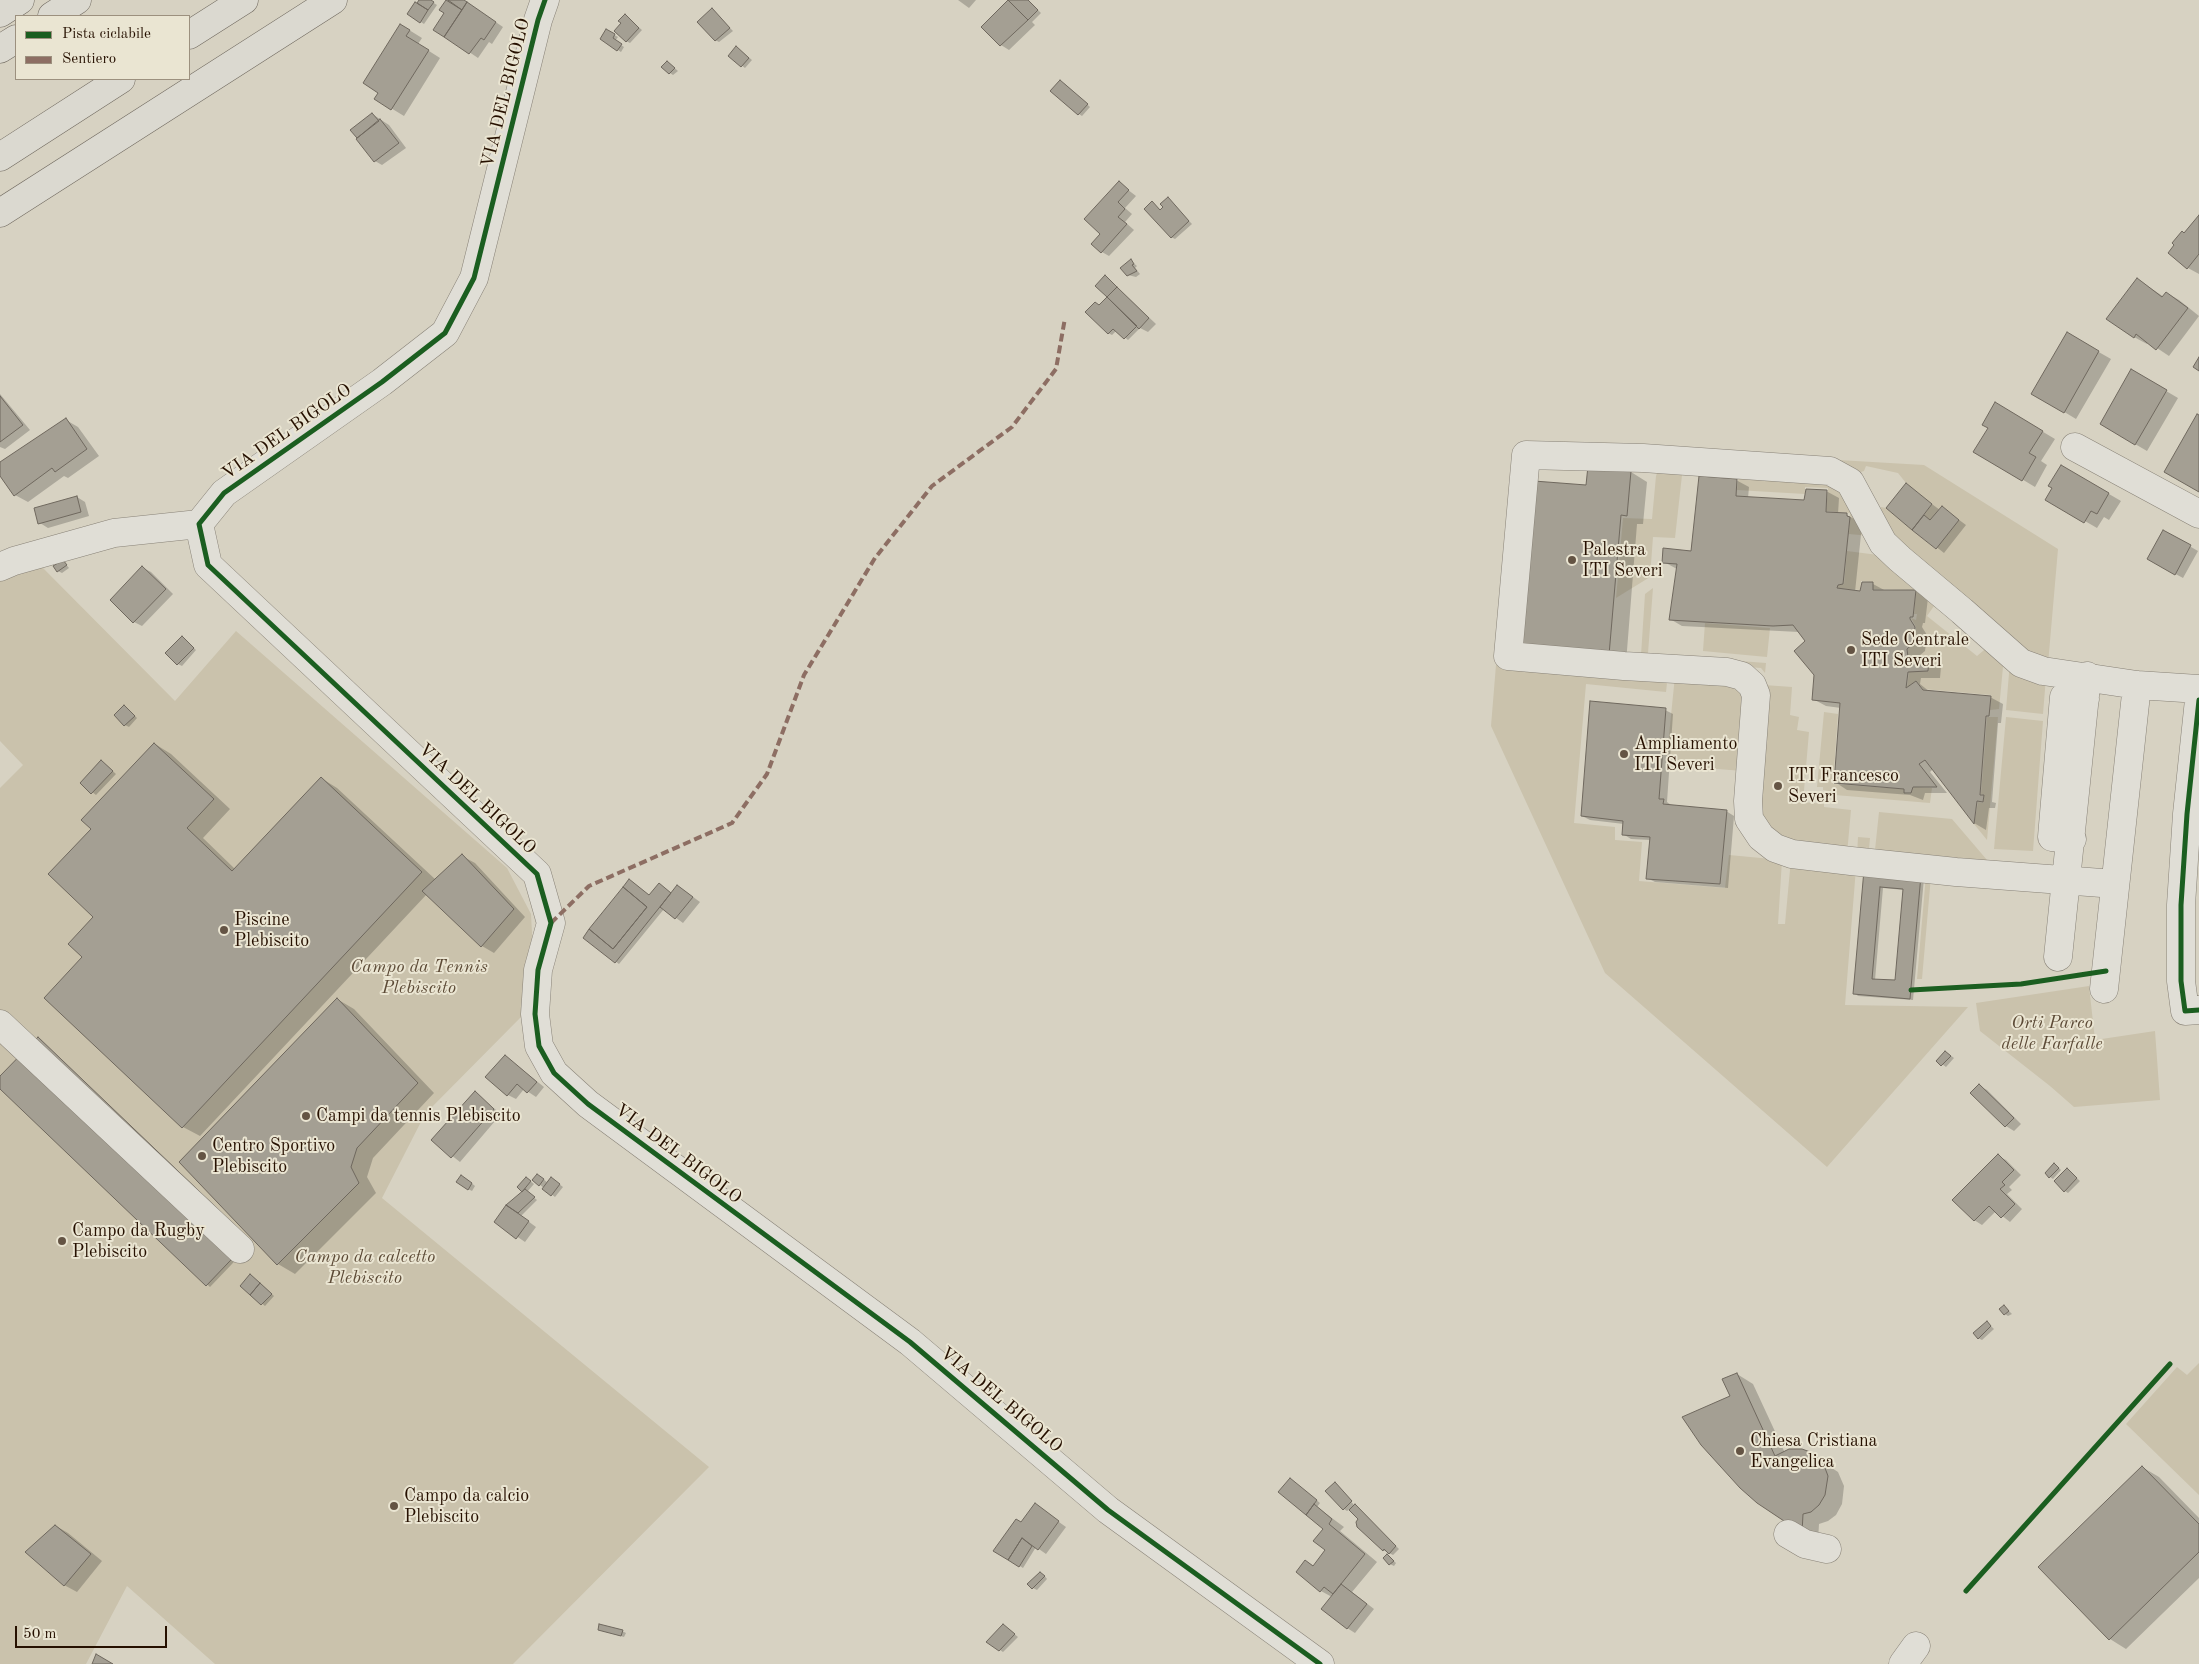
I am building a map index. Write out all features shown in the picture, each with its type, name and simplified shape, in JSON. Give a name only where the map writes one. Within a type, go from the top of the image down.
[{"type":"highway","points":[[0,13],[20,0]]},
{"type":"highway","points":[[54,15],[77,0]]},
{"type":"highway","points":[[190,34],[244,0]]},
{"type":"highway","points":[[0,212],[333,0]]},
{"type":"highway","points":[[0,49],[15,40]]},
{"type":"highway","points":[[0,157],[119,80]]},
{"type":"street","name":"VIA DEL BIGOLO","points":[[545,0],[538,20],[474,278],[445,333],[382,382],[224,493],[199,524],[208,565],[537,874],[551,923],[538,970],[535,1014],[539,1046],[554,1073],[588,1104],[910,1342],[1108,1510],[1320,1664]]},
{"type":"street","points":[[2075,447],[2199,514]]},
{"type":"street","points":[[2086,688],[2021,663],[1883,543],[1850,482],[1830,471],[1643,458],[1526,456],[1508,656],[1624,666],[1727,672],[1742,676],[1752,685],[1756,695],[1748,819],[1761,837],[1775,848],[1792,854],[1851,861],[1956,872],[2115,884]]},
{"type":"street","points":[[0,567],[14,561],[114,533],[199,524]]},
{"type":"street","points":[[2104,989],[2137,685]]},
{"type":"street","points":[[2058,957],[2072,839],[2052,837],[2064,697],[2086,688],[2137,685],[2199,689]]},
{"type":"street","points":[[2192,1010],[2181,905],[2198,714]]},
{"type":"street","points":[[0,1024],[240,1248]]},
{"type":"street","points":[[1788,1534],[1805,1544],[1826,1549]]},
{"type":"green space","points":[[1838,460],[1924,465],[2058,549],[2048,664],[2031,662],[1911,561],[1880,513],[1881,507],[1886,508],[1935,549],[1959,520],[1942,506],[1930,520],[1924,515],[1932,504],[1906,483],[1898,473],[1866,466],[1864,471],[1861,472]]},
{"type":"green space","points":[[1683,466],[1675,538],[1653,537],[1650,577],[1616,598],[1623,518],[1652,519],[1656,476],[1659,468]]},
{"type":"green space","points":[[1739,471],[1822,478],[1843,489],[1870,536],[1849,534],[1850,513],[1826,511],[1828,488],[1805,487],[1805,494],[1737,490]]},
{"type":"green space","points":[[1847,551],[1886,556],[1939,599],[1927,616],[1977,656],[1990,645],[2004,656],[1999,709],[1990,710],[1991,695],[1923,689],[1916,681],[1907,687],[1909,672],[1929,671],[1929,659],[1908,656],[1908,649],[1914,644],[1916,627],[1911,618],[1916,620],[1917,614],[1914,614],[1916,590],[1873,589],[1873,582],[1861,581],[1860,590],[1838,588],[1838,585],[1844,584]]},
{"type":"green space","name":"Centro Sportivo Plebiscito","points":[[38,563],[175,701],[236,631],[507,868],[531,914],[534,971],[522,1016],[425,1114],[382,1198],[709,1467],[513,1664],[215,1664],[127,1586],[86,1664],[0,1664],[0,788],[23,765],[0,741],[0,578]]},
{"type":"green space","points":[[1653,588],[1648,653],[1654,653],[1654,659],[1641,655],[1645,594]]},
{"type":"green space","points":[[1705,623],[1770,628],[1767,657],[1703,651]]},
{"type":"green space","points":[[1660,655],[1766,663],[1765,673],[1761,668],[1660,660]]},
{"type":"green space","points":[[2010,661],[2046,677],[2043,714],[2006,710]]},
{"type":"green space","points":[[1496,665],[1668,674],[1666,692],[1586,684],[1574,823],[1615,827],[1615,840],[1642,842],[1639,881],[1725,888],[1729,855],[1782,860],[1778,924],[1785,924],[1791,859],[1856,868],[1845,1005],[1968,1007],[1827,1167],[1605,973],[1491,726]]},
{"type":"green space","points":[[1675,676],[1725,680],[1744,691],[1743,771],[1666,765]]},
{"type":"green space","points":[[1764,685],[1792,687],[1790,715],[1799,717],[1797,730],[1809,732],[1803,802],[1851,810],[1847,854],[1793,849],[1758,824]]},
{"type":"green space","points":[[1824,712],[1838,714],[1833,784],[1904,789],[1904,793],[1910,794],[1914,787],[1932,788],[1930,803],[1835,795],[1835,792],[1823,790],[1823,787],[1817,787]]},
{"type":"green space","points":[[1987,717],[1998,717],[1987,840],[1974,824],[1978,802],[1983,803],[1984,795],[1981,794]]},
{"type":"green space","points":[[2006,717],[2043,721],[2033,851],[1994,849]]},
{"type":"green space","points":[[1879,812],[1952,819],[1987,860],[1993,861],[1857,855],[1858,837],[1870,838],[1869,849],[1875,850]]},
{"type":"green space","points":[[1926,875],[1931,876],[1922,979],[1917,979]]},
{"type":"green space","name":"Orti Parco delle Farfalle","points":[[2089,986],[2095,1040],[2155,1031],[2160,1100],[2074,1107],[1980,1031],[1976,1003]]},
{"type":"green space","points":[[2199,1363],[2199,1495],[2126,1424],[2177,1367],[2187,1375]]},
{"type":"building","points":[[419,0],[431,0],[434,2],[428,10],[417,3]]},
{"type":"building","points":[[446,0],[462,10],[444,37],[433,30],[444,13],[439,10]]},
{"type":"building","points":[[448,0],[464,0],[467,2],[462,10]]},
{"type":"building","points":[[1008,0],[1028,0],[1038,10],[1028,20]]},
{"type":"building","points":[[1008,0],[1028,20],[1000,46],[981,27]]},
{"type":"building","points":[[415,2],[428,10],[420,23],[407,14]]},
{"type":"building","points":[[467,2],[496,22],[484,40],[481,38],[469,54],[444,37]]},
{"type":"building","points":[[712,8],[730,28],[715,41],[697,22]]},
{"type":"building","points":[[625,14],[639,28],[626,42],[614,31],[621,23],[618,21]]},
{"type":"building","points":[[400,24],[410,30],[406,36],[429,50],[391,110],[374,99],[378,93],[363,83]]},
{"type":"building","points":[[606,29],[615,34],[613,38],[622,44],[617,51],[600,39]]},
{"type":"building","points":[[736,46],[749,58],[741,67],[728,56]]},
{"type":"building","points":[[667,61],[675,68],[669,74],[661,67]]},
{"type":"building","points":[[1060,80],[1088,104],[1078,115],[1050,91]]},
{"type":"building","points":[[372,113],[379,121],[357,138],[350,130]]},
{"type":"building","points":[[380,119],[399,143],[374,162],[356,139]]},
{"type":"building","points":[[1119,181],[1129,190],[1118,202],[1125,209],[1118,217],[1127,224],[1101,253],[1091,244],[1100,234],[1084,219]]},
{"type":"building","points":[[1168,197],[1189,221],[1171,238],[1144,209],[1152,201],[1160,210],[1163,207],[1160,204]]},
{"type":"building","points":[[2199,215],[2199,254],[2187,269],[2168,253],[2174,245],[2172,243],[2182,231],[2184,233]]},
{"type":"building","points":[[1131,259],[1134,264],[1132,265],[1137,271],[1127,276],[1120,268]]},
{"type":"building","points":[[1105,275],[1117,287],[1107,297],[1095,286]]},
{"type":"building","points":[[2137,278],[2162,297],[2166,292],[2188,308],[2156,350],[2136,334],[2134,338],[2106,319]]},
{"type":"building","points":[[1117,287],[1149,318],[1139,329],[1107,297]]},
{"type":"building","points":[[1107,297],[1137,326],[1124,339],[1113,329],[1108,334],[1085,312],[1095,302],[1099,305]]},
{"type":"building","points":[[2067,332],[2099,351],[2064,413],[2031,394]]},
{"type":"building","points":[[2199,357],[2199,371],[2193,367]]},
{"type":"building","points":[[2131,369],[2167,390],[2135,445],[2100,424]]},
{"type":"building","points":[[0,396],[23,425],[0,442]]},
{"type":"building","points":[[1995,402],[2043,431],[2029,453],[2036,457],[2022,481],[1973,452],[1988,428],[1982,425]]},
{"type":"building","points":[[2197,414],[2199,415],[2199,492],[2164,472]]},
{"type":"building","points":[[66,418],[87,449],[55,472],[52,468],[14,496],[0,476],[0,462]]},
{"type":"building","points":[[2061,465],[2109,493],[2097,514],[2091,511],[2084,523],[2045,500],[2052,488],[2048,486]]},
{"type":"building","name":"Palestra ITI Severi","points":[[1588,466],[1631,471],[1627,516],[1621,515],[1609,655],[1521,647],[1534,481],[1586,485]]},
{"type":"building","name":"Sede Centrale ITI Severi","points":[[1699,476],[1737,479],[1736,496],[1804,500],[1806,489],[1827,490],[1826,512],[1847,513],[1847,516],[1850,517],[1843,584],[1838,585],[1837,588],[1860,591],[1862,582],[1873,582],[1873,590],[1916,590],[1913,617],[1910,617],[1915,627],[1913,644],[1907,649],[1908,657],[1929,659],[1928,671],[1908,672],[1906,688],[1916,681],[1923,690],[1991,696],[1989,716],[1986,716],[1980,795],[1984,795],[1983,802],[1977,801],[1974,824],[1925,760],[1919,764],[1937,787],[1913,787],[1911,793],[1904,793],[1904,789],[1834,783],[1840,703],[1812,700],[1814,675],[1794,651],[1805,641],[1793,625],[1773,626],[1669,620],[1677,564],[1662,563],[1663,548],[1691,551]]},
{"type":"building","points":[[1906,483],[1932,504],[1912,530],[1886,508]]},
{"type":"building","points":[[77,496],[81,512],[38,524],[34,508]]},
{"type":"building","points":[[1942,506],[1959,520],[1936,549],[1912,530],[1924,515],[1930,520]]},
{"type":"building","points":[[2163,530],[2191,545],[2175,575],[2147,559]]},
{"type":"building","points":[[63,560],[67,565],[57,572],[53,566]]},
{"type":"building","points":[[142,566],[166,589],[133,623],[110,600]]},
{"type":"building","points":[[182,636],[194,648],[177,665],[165,653]]},
{"type":"building","name":"Ampliamento ITI Severi","points":[[1590,701],[1666,708],[1659,799],[1664,799],[1663,804],[1727,810],[1720,884],[1646,879],[1650,837],[1622,835],[1623,821],[1581,816]]},
{"type":"building","points":[[124,705],[135,716],[124,726],[114,715]]},
{"type":"building","name":"Piscine Plebiscito","points":[[154,743],[214,799],[187,828],[232,871],[321,777],[422,872],[182,1128],[44,998],[82,957],[68,944],[93,917],[48,874],[91,829],[81,820]]},
{"type":"building","points":[[101,760],[113,771],[91,794],[80,783]]},
{"type":"building","points":[[462,854],[514,909],[481,947],[422,891]]},
{"type":"building","points":[[1864,870],[1921,875],[1910,999],[1853,994]],"holes":[[[1880,887],[1903,889],[1895,980],[1872,979]]]},
{"type":"building","points":[[629,879],[649,895],[659,883],[671,893],[615,963],[583,938],[589,929],[613,949],[647,907],[623,887]]},
{"type":"building","points":[[677,885],[693,897],[675,919],[660,907]]},
{"type":"building","points":[[623,887],[647,907],[613,949],[589,929]]},
{"type":"building","name":"Campi da tennis Plebiscito","points":[[337,998],[418,1083],[357,1148],[351,1167],[359,1183],[277,1265],[179,1162]]},
{"type":"building","points":[[38,1037],[250,1240],[206,1286],[0,1089],[0,1076]]},
{"type":"building","points":[[1945,1051],[1951,1056],[1941,1066],[1936,1061]]},
{"type":"building","points":[[505,1055],[537,1082],[527,1093],[517,1084],[507,1096],[485,1077]]},
{"type":"building","points":[[1979,1084],[2014,1118],[2005,1127],[1970,1093]]},
{"type":"building","points":[[475,1091],[494,1109],[451,1158],[431,1140]]},
{"type":"building","points":[[1998,1154],[2014,1170],[2002,1182],[2005,1185],[2000,1189],[2015,1204],[2001,1218],[1989,1206],[1974,1221],[1952,1200]]},
{"type":"building","points":[[2054,1163],[2059,1168],[2049,1178],[2045,1173]]},
{"type":"building","points":[[2067,1168],[2077,1178],[2064,1192],[2054,1181]]},
{"type":"building","points":[[537,1174],[544,1179],[539,1186],[532,1180]]},
{"type":"building","points":[[461,1175],[472,1183],[468,1190],[456,1182]]},
{"type":"building","points":[[526,1177],[531,1181],[522,1192],[517,1187]]},
{"type":"building","points":[[551,1177],[560,1184],[551,1196],[542,1189]]},
{"type":"building","points":[[525,1189],[535,1197],[518,1213],[506,1205]]},
{"type":"building","points":[[506,1205],[529,1221],[516,1239],[494,1222]]},
{"type":"building","points":[[250,1274],[260,1283],[250,1295],[240,1286]]},
{"type":"building","points":[[260,1283],[272,1294],[261,1305],[250,1295]]},
{"type":"building","points":[[2004,1305],[2009,1311],[2004,1315],[1999,1309]]},
{"type":"building","points":[[1987,1321],[1991,1326],[1978,1339],[1973,1333]]},
{"type":"building","name":"Chiesa Cristiana Evangelica","points":[[1737,1373],[1775,1456],[1789,1449],[1802,1449],[1813,1453],[1825,1468],[1828,1476],[1825,1495],[1819,1505],[1811,1512],[1803,1514],[1802,1533],[1757,1503],[1740,1488],[1701,1445],[1682,1417],[1730,1396],[1722,1379]]},
{"type":"building","points":[[2142,1466],[2199,1524],[2199,1552],[2109,1640],[2038,1567]]},
{"type":"building","points":[[1290,1478],[1317,1500],[1306,1515],[1278,1492]]},
{"type":"building","points":[[1335,1482],[1352,1501],[1343,1510],[1325,1491]]},
{"type":"building","points":[[1035,1503],[1059,1521],[1038,1550],[1022,1538],[1008,1560],[993,1551],[1016,1519],[1021,1522]]},
{"type":"building","points":[[1314,1504],[1332,1519],[1329,1524],[1365,1554],[1333,1594],[1324,1587],[1320,1592],[1296,1572],[1305,1560],[1313,1566],[1325,1550],[1313,1541],[1323,1529],[1306,1515]]},
{"type":"building","points":[[1355,1504],[1396,1546],[1389,1554],[1384,1549],[1383,1551],[1357,1527],[1356,1522],[1358,1519],[1349,1510]]},
{"type":"building","points":[[55,1525],[91,1554],[64,1586],[25,1552]]},
{"type":"building","points":[[1022,1538],[1032,1546],[1019,1567],[1008,1560]]},
{"type":"building","points":[[1387,1554],[1394,1561],[1389,1565],[1383,1558]]},
{"type":"building","points":[[1040,1572],[1045,1576],[1032,1589],[1027,1584]]},
{"type":"building","points":[[1341,1584],[1367,1604],[1347,1629],[1321,1609]]},
{"type":"building","points":[[599,1624],[623,1630],[621,1636],[598,1630]]},
{"type":"building","points":[[1003,1624],[1015,1634],[999,1651],[986,1642]]},
{"type":"building","points":[[96,1654],[113,1664],[92,1664]]},
{"type":"marked path","points":[[551,923],[589,886],[732,823],[767,774],[804,675],[875,558],[932,486],[1012,427],[1056,369],[1065,318]]},
{"type":"cycle path","points":[[545,0],[538,20],[474,278],[445,333],[382,382],[224,493],[199,524],[208,565],[537,874],[551,923],[538,970],[535,1014],[539,1046],[554,1073],[588,1104],[910,1342],[1108,1510],[1320,1664]]},
{"type":"cycle path","points":[[2199,700],[2187,814],[2181,905],[2181,981],[2185,1011],[2199,1010]]},
{"type":"cycle path","points":[[1911,990],[2021,984],[2106,971]]},
{"type":"cycle path","points":[[1966,1591],[2170,1364]]},
{"type":"place","name":"Palestra ITI Severi","points":[[1572,560]]},
{"type":"place","name":"Sede Centrale ITI Severi","points":[[1851,650]]},
{"type":"place","name":"Ampliamento ITI Severi","points":[[1624,754]]},
{"type":"place","name":"ITI Francesco Severi","points":[[1778,786]]},
{"type":"place","name":"Piscine Plebiscito","points":[[224,930]]},
{"type":"place","name":"Campi da tennis Plebiscito","points":[[306,1116]]},
{"type":"place","name":"Centro Sportivo Plebiscito","points":[[202,1156]]},
{"type":"place","name":"Campo da Rugby Plebiscito","points":[[62,1241]]},
{"type":"place","name":"Chiesa Cristiana Evangelica","points":[[1740,1451]]},
{"type":"place","name":"Campo da calcio Plebiscito","points":[[394,1506]]},
{"type":"park label","name":"Campo da Tennis Plebiscito","points":[[419,978]]},
{"type":"park label","name":"Campo da calcetto Plebiscito","points":[[365,1267]]}]
